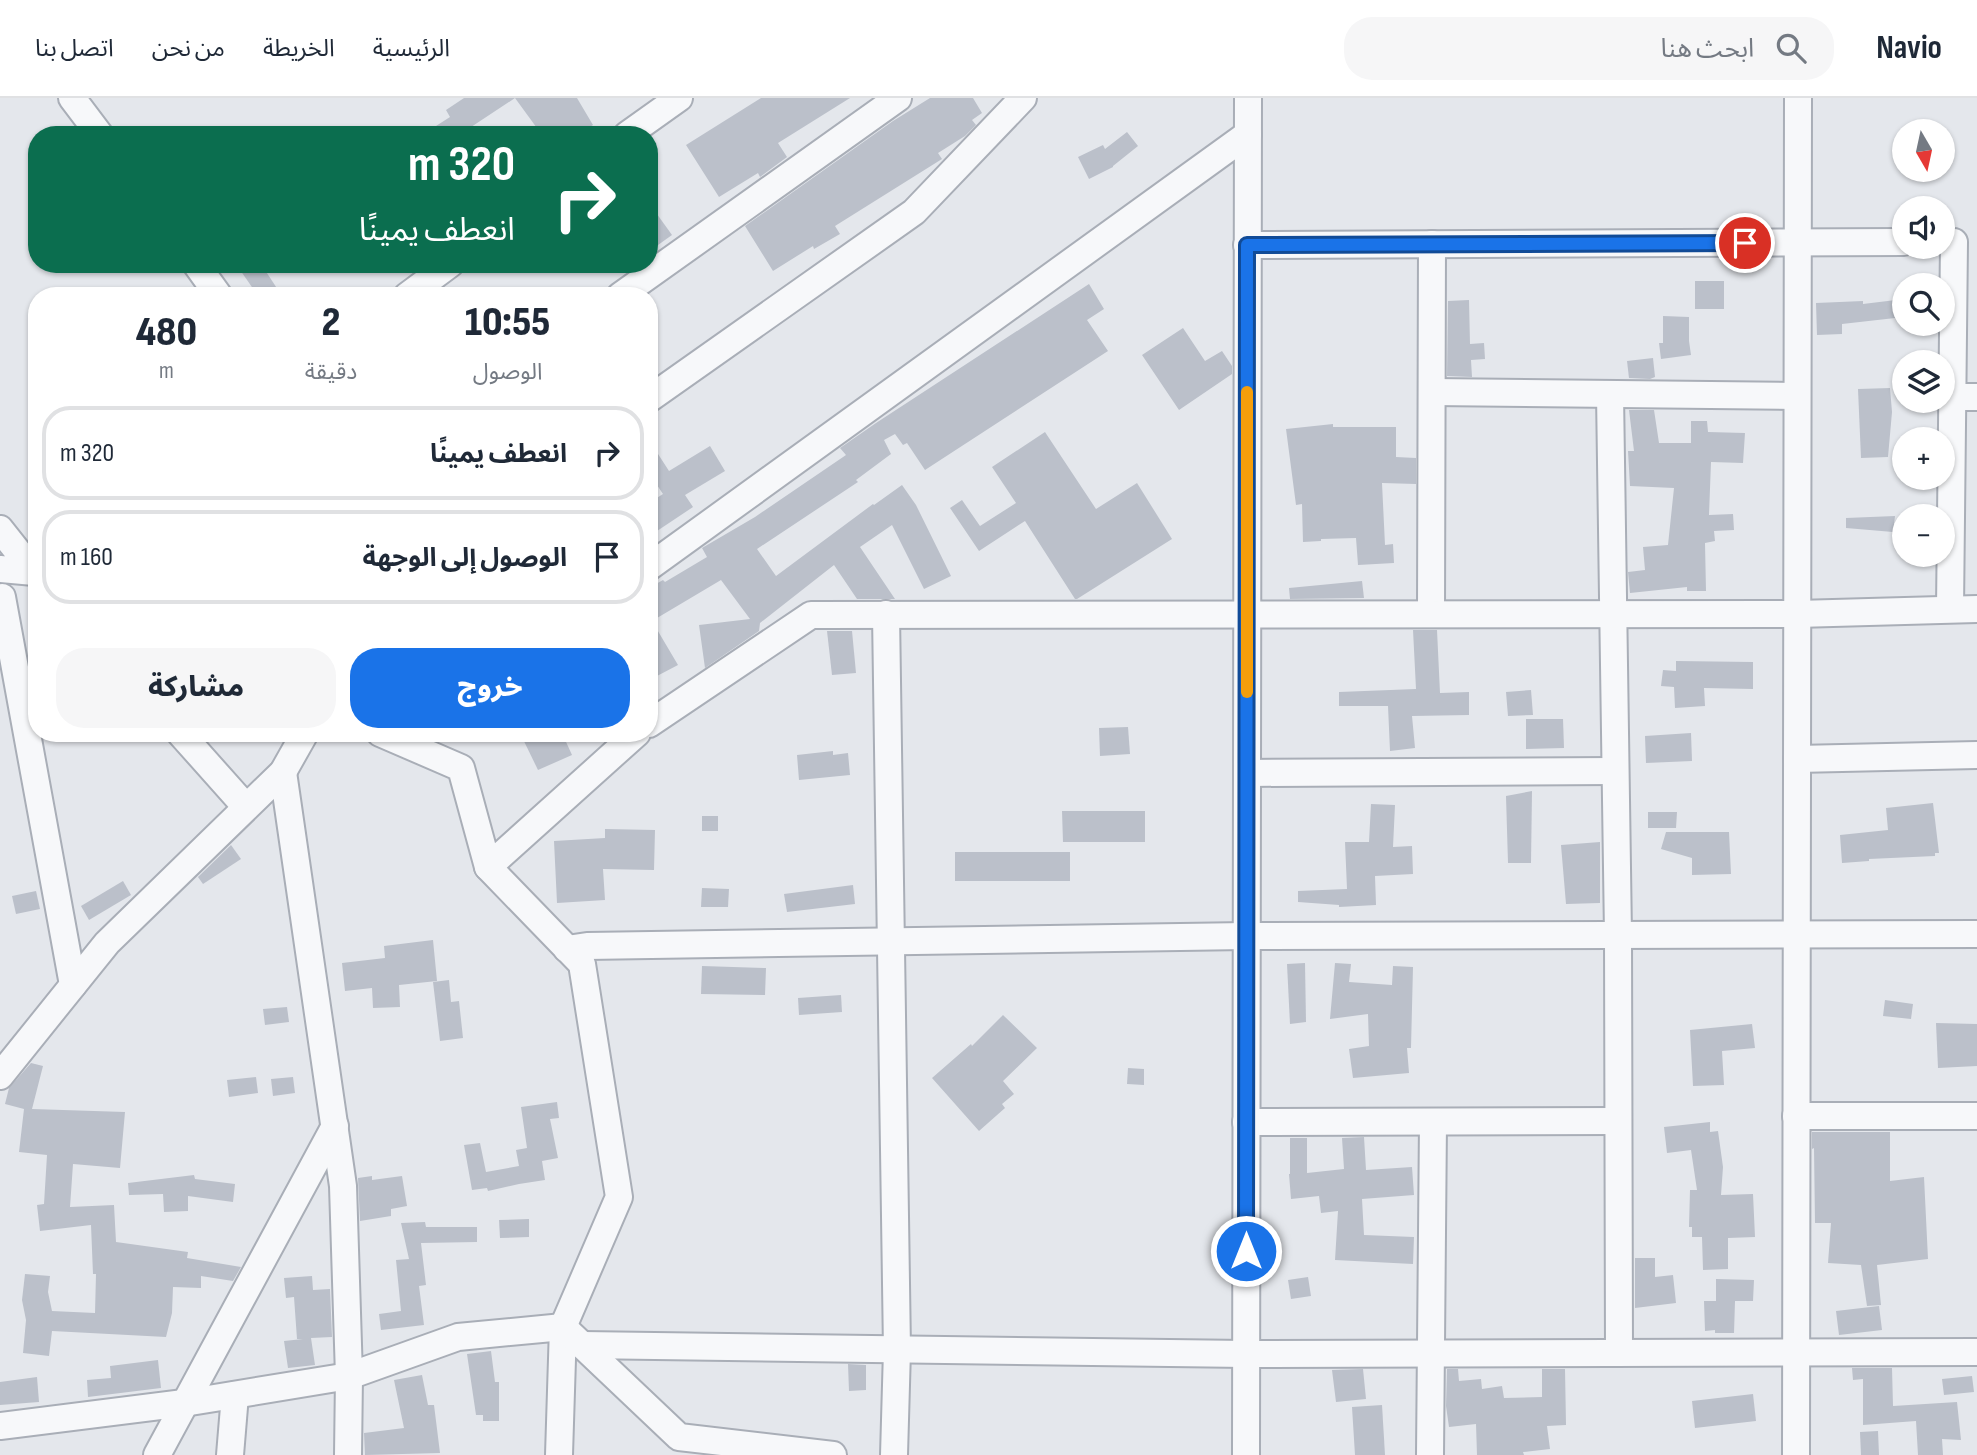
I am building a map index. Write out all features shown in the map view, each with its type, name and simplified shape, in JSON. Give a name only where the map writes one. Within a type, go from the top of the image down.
[{"type":"street","points":[[72,98],[93,126]]},
{"type":"street","points":[[640,126],[679,98]]},
{"type":"street","points":[[658,269],[898,98]]},
{"type":"street","points":[[1246,1455],[1248,98]]},
{"type":"street","points":[[1796,1455],[1798,98]]},
{"type":"street","points":[[658,393],[914,212],[1013,102]]},
{"type":"street","points":[[658,560],[1248,134]]},
{"type":"street","points":[[1247,245],[1892,242]]},
{"type":"street","points":[[1950,610],[1964,397],[1958,242]]},
{"type":"street","points":[[1431,614],[1432,244]]},
{"type":"street","points":[[425,287],[440,273]]},
{"type":"street","points":[[633,287],[652,273]]},
{"type":"street","points":[[1432,392],[1797,396]]},
{"type":"street","points":[[1610,394],[1618,935],[1619,1353]]},
{"type":"street","points":[[0,529],[28,563]]},
{"type":"street","points":[[0,569],[28,572]]},
{"type":"street","points":[[28,579],[1,598],[73,985]]},
{"type":"street","points":[[658,718],[811,615],[1797,614],[1977,609]]},
{"type":"street","points":[[886,614],[897,1349],[894,1455]]},
{"type":"street","points":[[188,742],[246,807]]},
{"type":"street","points":[[2,1078],[107,943],[283,772],[299,742]]},
{"type":"street","points":[[417,742],[461,768],[488,867],[582,964],[619,1197],[573,1336],[559,1455]]},
{"type":"street","points":[[488,867],[627,742]]},
{"type":"street","points":[[1797,759],[1977,755]]},
{"type":"street","points":[[1247,772],[1615,771]]},
{"type":"street","points":[[283,772],[343,1186],[349,1376],[348,1455]]},
{"type":"street","points":[[567,948],[1246,936],[1977,934]]},
{"type":"street","points":[[1796,1116],[1977,1116]]},
{"type":"street","points":[[1246,1122],[1618,1121]]},
{"type":"street","points":[[1430,1455],[1433,1122]]},
{"type":"street","points":[[157,1455],[335,1126]]},
{"type":"street","points":[[573,1336],[679,1437],[833,1455]]},
{"type":"street","points":[[0,1426],[184,1403],[349,1376],[458,1337],[573,1336],[897,1349],[1246,1354],[1977,1352]]},
{"type":"street","points":[[230,1455],[235,1395]]},
{"type":"building","points":[[464,98],[515,98],[473,126],[436,126],[450,117],[446,110]]},
{"type":"building","points":[[515,98],[577,98],[593,125],[591,126],[535,126]]},
{"type":"building","points":[[761,98],[850,98],[778,143],[787,157],[760,177],[758,173],[719,197],[686,145]]},
{"type":"building","points":[[930,98],[973,98],[982,113],[972,120],[976,125],[965,136],[938,153],[942,159],[835,226],[840,234],[814,249],[813,246],[773,271],[745,226],[893,121]]},
{"type":"building","points":[[1127,132],[1138,146],[1113,167],[1089,179],[1078,157],[1103,145],[1105,149]]},
{"type":"building","points":[[658,216],[672,235],[658,245]]},
{"type":"building","points":[[242,273],[267,273],[276,287],[252,287]]},
{"type":"building","points":[[1695,281],[1724,281],[1724,309],[1695,309]]},
{"type":"building","points":[[1089,284],[1104,309],[1087,320],[1108,351],[925,470],[907,443],[903,445],[895,434],[884,440],[891,454],[856,480],[858,482],[757,549],[776,576],[902,485],[916,505],[951,576],[924,589],[892,525],[860,547],[895,599],[857,599],[834,565],[760,623],[759,631],[705,668],[699,625],[750,619],[721,580],[658,617],[658,583],[663,580],[665,582],[707,557],[702,548],[755,517],[846,455],[840,448]]},
{"type":"building","points":[[1469,300],[1470,344],[1484,343],[1485,359],[1471,360],[1472,377],[1447,376],[1448,301]]},
{"type":"building","points":[[1892,300],[1892,318],[1842,324],[1842,334],[1817,335],[1816,303],[1863,301],[1863,304]]},
{"type":"building","points":[[1663,316],[1689,317],[1691,355],[1661,359],[1659,343],[1663,343]]},
{"type":"building","points":[[1183,328],[1205,361],[1222,351],[1232,366],[1232,374],[1179,410],[1142,355]]},
{"type":"building","points":[[1653,358],[1655,377],[1629,378],[1627,361]]},
{"type":"building","points":[[1890,388],[1892,412],[1888,457],[1861,458],[1858,389]]},
{"type":"building","points":[[1629,410],[1654,410],[1659,443],[1691,443],[1691,421],[1707,421],[1708,432],[1745,433],[1743,463],[1711,462],[1709,515],[1733,514],[1734,530],[1714,531],[1715,541],[1705,543],[1706,591],[1687,591],[1687,587],[1630,593],[1628,572],[1645,570],[1643,547],[1668,545],[1674,488],[1630,486],[1628,451],[1634,451]]},
{"type":"building","points":[[1333,424],[1333,427],[1396,427],[1396,457],[1416,458],[1416,484],[1382,483],[1385,545],[1393,544],[1394,563],[1358,565],[1356,538],[1303,542],[1302,504],[1296,505],[1286,429]]},
{"type":"building","points":[[1045,432],[1096,509],[1137,483],[1172,539],[1077,599],[1025,521],[979,551],[950,508],[962,500],[980,526],[1016,503],[992,467]]},
{"type":"building","points":[[710,446],[725,471],[685,495],[693,507],[658,530],[658,497],[663,494],[658,486],[658,454],[669,471]]},
{"type":"building","points":[[1892,516],[1892,532],[1846,528],[1846,518]]},
{"type":"building","points":[[1362,581],[1364,598],[1290,599],[1289,588]]},
{"type":"building","points":[[1413,630],[1437,630],[1440,693],[1469,692],[1469,715],[1412,716],[1415,748],[1390,751],[1388,706],[1339,706],[1339,692],[1416,689]]},
{"type":"building","points":[[658,631],[678,665],[658,675]]},
{"type":"building","points":[[827,631],[852,631],[856,673],[832,675]]},
{"type":"building","points":[[1676,661],[1753,662],[1753,689],[1704,688],[1705,706],[1675,708],[1674,687],[1661,686],[1663,670],[1676,671]]},
{"type":"building","points":[[1531,690],[1533,715],[1508,716],[1506,692]]},
{"type":"building","points":[[1526,719],[1563,719],[1564,748],[1526,749]]},
{"type":"building","points":[[1128,727],[1130,754],[1100,756],[1099,728]]},
{"type":"building","points":[[1691,733],[1692,761],[1646,763],[1645,736]]},
{"type":"building","points":[[524,742],[566,742],[572,755],[538,770]]},
{"type":"building","points":[[833,751],[833,755],[848,753],[850,775],[799,780],[797,755]]},
{"type":"building","points":[[1532,791],[1531,863],[1508,863],[1506,796]]},
{"type":"building","points":[[1933,803],[1939,853],[1935,853],[1935,856],[1842,863],[1840,835],[1888,830],[1886,808]]},
{"type":"building","points":[[1371,804],[1395,805],[1393,847],[1412,846],[1413,874],[1375,876],[1376,905],[1339,907],[1298,902],[1298,891],[1347,889],[1345,842],[1369,842]]},
{"type":"building","points":[[1062,811],[1145,811],[1145,842],[1063,842]]},
{"type":"building","points":[[1648,812],[1677,812],[1676,828],[1648,828]]},
{"type":"building","points":[[702,816],[718,816],[718,831],[702,831]]},
{"type":"building","points":[[605,829],[655,830],[654,870],[603,869],[605,900],[557,903],[554,841],[605,838]]},
{"type":"building","points":[[1666,832],[1729,832],[1731,874],[1692,875],[1692,858],[1661,849]]},
{"type":"building","points":[[1600,842],[1600,903],[1566,904],[1561,845]]},
{"type":"building","points":[[231,845],[241,859],[203,884],[198,877]]},
{"type":"building","points":[[955,852],[1070,852],[1070,881],[955,881]]},
{"type":"building","points":[[123,881],[131,895],[89,920],[81,906]]},
{"type":"building","points":[[853,885],[855,904],[787,912],[784,894]]},
{"type":"building","points":[[702,888],[729,889],[728,907],[701,907]]},
{"type":"building","points":[[36,891],[40,909],[16,914],[12,896]]},
{"type":"building","points":[[433,940],[437,981],[399,985],[400,1007],[373,1008],[372,988],[345,991],[342,963],[385,958],[384,946]]},
{"type":"building","points":[[1305,963],[1306,1022],[1290,1024],[1287,964]]},
{"type":"building","points":[[1335,963],[1351,964],[1349,982],[1392,985],[1393,966],[1413,967],[1411,1048],[1407,1048],[1409,1073],[1353,1078],[1349,1049],[1369,1046],[1368,1014],[1330,1019]]},
{"type":"building","points":[[702,966],[766,968],[765,995],[701,994]]},
{"type":"building","points":[[449,980],[451,1002],[459,1001],[463,1038],[440,1041],[433,982]]},
{"type":"building","points":[[841,995],[842,1012],[799,1015],[798,998]]},
{"type":"building","points":[[1885,1000],[1913,1004],[1911,1019],[1883,1016]]},
{"type":"building","points":[[287,1007],[289,1022],[265,1025],[263,1009]]},
{"type":"building","points":[[1003,1015],[1037,1048],[1003,1081],[1014,1094],[1002,1104],[1005,1108],[979,1131],[932,1078],[971,1044],[972,1046]]},
{"type":"building","points":[[1936,1023],[1977,1024],[1977,1066],[1938,1068]]},
{"type":"building","points":[[1752,1024],[1755,1048],[1722,1051],[1724,1085],[1693,1086],[1690,1030]]},
{"type":"building","points":[[31,1063],[43,1066],[32,1109],[125,1112],[120,1168],[73,1164],[70,1207],[114,1205],[116,1242],[188,1252],[187,1258],[241,1267],[233,1281],[201,1276],[201,1288],[173,1287],[172,1313],[166,1337],[52,1331],[49,1356],[23,1353],[26,1320],[22,1300],[25,1274],[50,1276],[48,1292],[52,1311],[95,1313],[96,1274],[93,1274],[91,1225],[40,1231],[37,1205],[44,1204],[47,1155],[19,1152],[24,1109],[5,1104],[9,1088]]},
{"type":"building","points":[[1128,1068],[1144,1069],[1144,1085],[1127,1084]]},
{"type":"building","points":[[256,1077],[258,1093],[229,1097],[227,1080]]},
{"type":"building","points":[[293,1077],[295,1093],[273,1096],[271,1079]]},
{"type":"building","points":[[557,1102],[559,1118],[550,1119],[558,1158],[542,1161],[545,1180],[488,1191],[487,1188],[472,1190],[464,1145],[480,1143],[486,1172],[519,1166],[516,1150],[527,1148],[521,1107]]},
{"type":"building","points":[[1710,1122],[1710,1132],[1718,1131],[1723,1167],[1721,1195],[1753,1194],[1755,1237],[1728,1238],[1728,1269],[1703,1270],[1702,1237],[1692,1237],[1692,1227],[1689,1227],[1690,1190],[1697,1190],[1691,1150],[1667,1153],[1664,1127]]},
{"type":"building","points":[[1812,1132],[1890,1132],[1890,1181],[1924,1177],[1928,1259],[1877,1265],[1881,1305],[1867,1306],[1861,1265],[1828,1263],[1831,1223],[1815,1223]]},
{"type":"building","points":[[1364,1137],[1366,1170],[1412,1167],[1414,1195],[1362,1199],[1364,1235],[1414,1237],[1413,1264],[1335,1260],[1338,1211],[1321,1213],[1319,1196],[1291,1199],[1290,1138],[1307,1138],[1307,1173],[1344,1169],[1342,1138]]},
{"type":"building","points":[[194,1175],[195,1179],[235,1184],[233,1202],[188,1196],[188,1211],[164,1212],[163,1194],[129,1195],[128,1183]]},
{"type":"building","points":[[372,1176],[372,1180],[402,1176],[407,1206],[391,1209],[391,1216],[360,1221],[358,1178]]},
{"type":"building","points":[[529,1219],[529,1237],[500,1238],[499,1220]]},
{"type":"building","points":[[425,1222],[426,1227],[477,1227],[477,1242],[421,1243],[426,1285],[419,1286],[424,1325],[381,1330],[379,1314],[401,1311],[396,1260],[409,1259],[401,1223]]},
{"type":"building","points":[[1635,1258],[1655,1258],[1655,1277],[1673,1275],[1676,1303],[1635,1308]]},
{"type":"building","points":[[312,1276],[313,1290],[330,1289],[332,1337],[311,1338],[315,1365],[288,1368],[284,1341],[303,1339],[297,1339],[294,1297],[286,1298],[284,1278]]},
{"type":"building","points":[[1308,1277],[1311,1296],[1291,1299],[1288,1280]]},
{"type":"building","points":[[1716,1279],[1754,1280],[1753,1301],[1735,1301],[1734,1333],[1705,1331],[1704,1301],[1716,1301]]},
{"type":"building","points":[[1879,1306],[1882,1330],[1839,1335],[1836,1311]]},
{"type":"building","points":[[491,1351],[495,1382],[499,1382],[499,1421],[483,1421],[483,1415],[476,1415],[467,1354]]},
{"type":"building","points":[[158,1360],[161,1388],[88,1397],[87,1380],[111,1378],[110,1366]]},
{"type":"building","points":[[848,1364],[866,1365],[866,1390],[849,1391]]},
{"type":"building","points":[[1852,1368],[1892,1368],[1893,1406],[1957,1402],[1961,1440],[1942,1439],[1943,1455],[1918,1455],[1916,1421],[1863,1425],[1863,1379],[1853,1380]]},
{"type":"building","points":[[1363,1369],[1366,1399],[1336,1402],[1332,1370]]},
{"type":"building","points":[[1447,1369],[1458,1369],[1459,1381],[1481,1379],[1482,1389],[1502,1386],[1504,1398],[1542,1397],[1542,1369],[1565,1369],[1566,1425],[1547,1426],[1550,1449],[1523,1452],[1524,1455],[1477,1455],[1476,1424],[1449,1427],[1446,1406]]},
{"type":"building","points":[[422,1375],[428,1405],[434,1405],[440,1453],[365,1455],[364,1433],[404,1428],[394,1380]]},
{"type":"building","points":[[1972,1376],[1974,1392],[1944,1395],[1942,1379]]},
{"type":"building","points":[[37,1377],[39,1402],[0,1405],[0,1382]]},
{"type":"building","points":[[1753,1394],[1756,1421],[1695,1428],[1692,1401]]},
{"type":"building","points":[[1382,1405],[1385,1455],[1355,1455],[1352,1407]]},
{"type":"building","points":[[1878,1431],[1879,1455],[1861,1455],[1860,1432]]},
{"type":"slow traffic","points":[[1247,392],[1247,692]]},
{"type":"route","points":[[1246,1251],[1247,245],[1745,243]]}]
